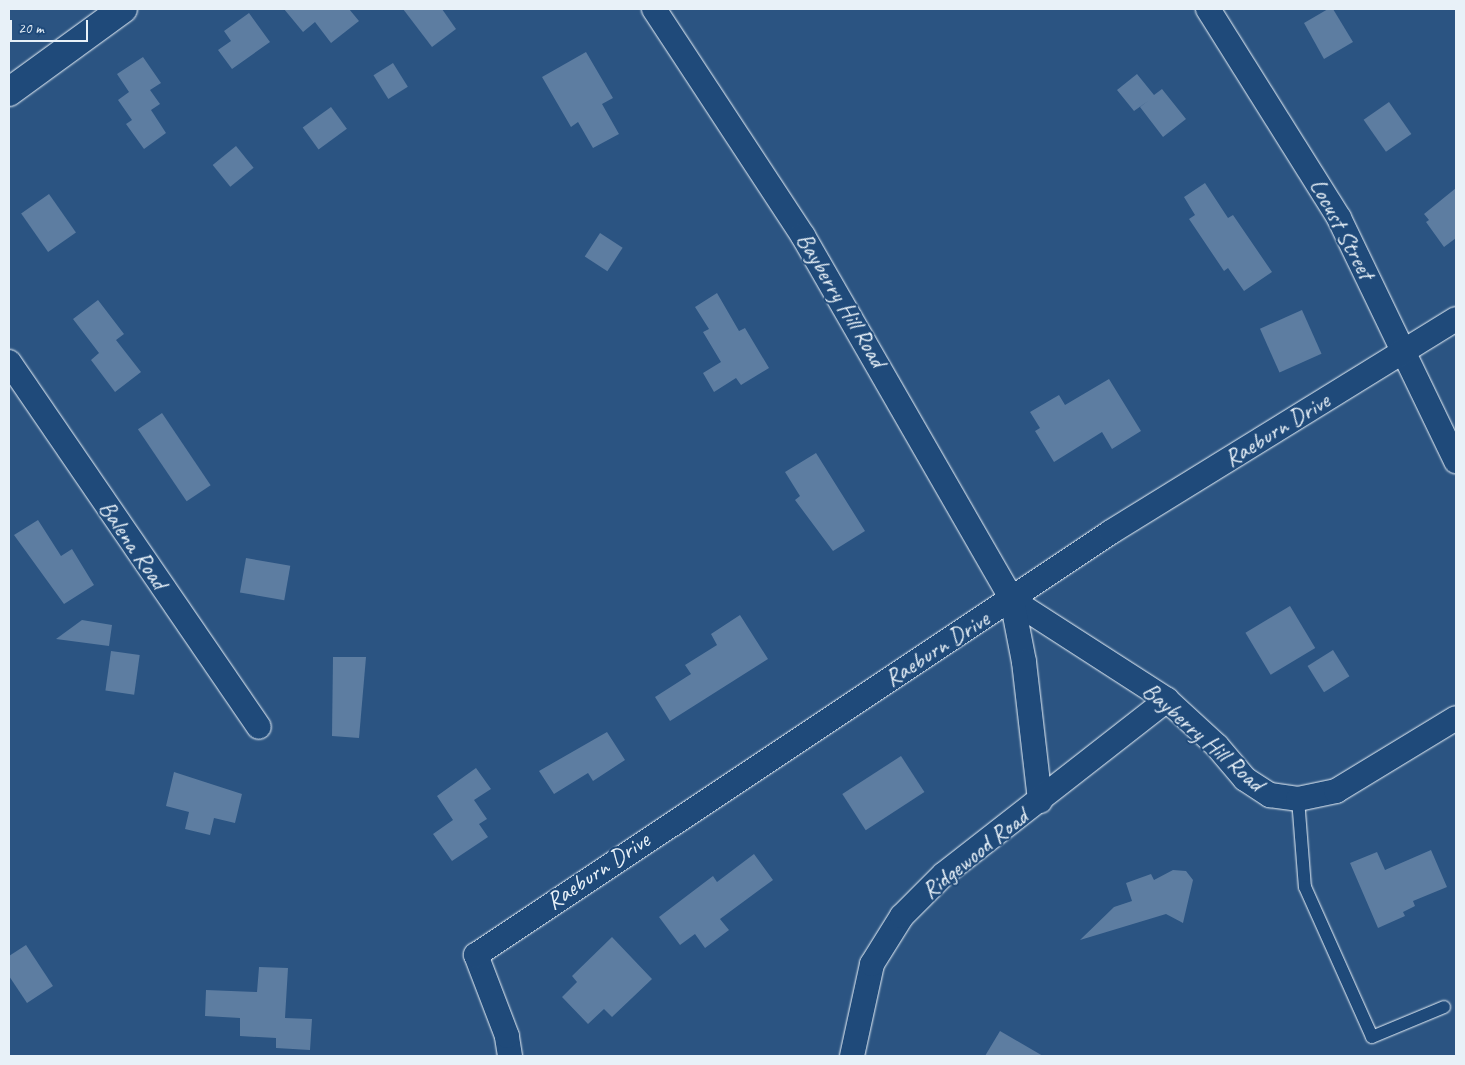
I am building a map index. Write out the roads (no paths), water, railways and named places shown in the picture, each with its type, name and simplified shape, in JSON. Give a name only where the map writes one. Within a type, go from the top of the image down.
[{"type":"main road","points":[[9,92],[122,9]]},
{"type":"street","name":"Bayberry Hill Road","points":[[654,9],[803,236],[1012,600],[1024,662],[1040,801]]},
{"type":"street","name":"Locust Street","points":[[1208,9],[1339,218],[1456,461]]},
{"type":"street","name":"Raeburn Drive","points":[[510,1056],[507,1036],[476,954],[1012,600],[1111,532],[1456,319]]},
{"type":"street","name":"Balena Road","points":[[9,362],[259,727]]},
{"type":"street","name":"Bayberry Hill Road","points":[[1012,600],[1167,700],[1217,746],[1245,779],[1270,795],[1298,800],[1336,791],[1456,718]]},
{"type":"street","name":"Ridgewood Road","points":[[852,1056],[872,964],[902,916],[944,874],[1040,801],[1167,700]]},
{"type":"lane","points":[[1298,800],[1304,887],[1372,1037],[1444,1007]]}]
